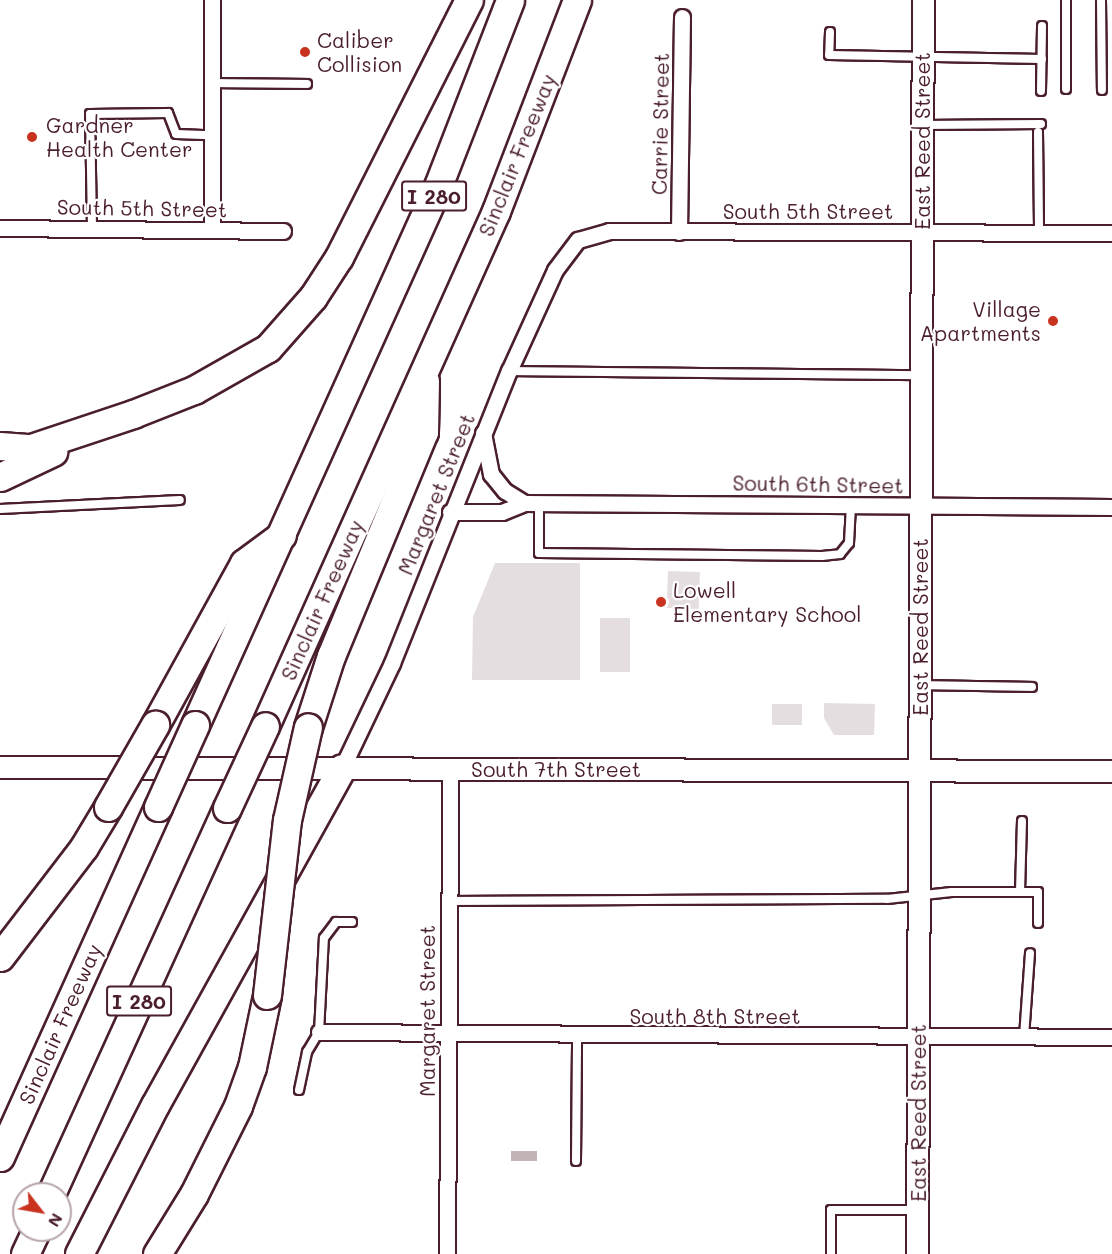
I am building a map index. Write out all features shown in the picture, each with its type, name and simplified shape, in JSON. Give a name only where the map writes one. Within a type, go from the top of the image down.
[{"type":"highway","points":[[0,446],[31,448],[133,414],[194,390],[268,348],[313,297],[344,247],[470,0]]},
{"type":"highway","name":"Sinclair Freeway","points":[[0,1157],[283,534],[438,186],[510,0]]},
{"type":"highway","name":"Sinclair Freeway","points":[[56,1182],[501,201],[577,0]]},
{"type":"highway","points":[[157,1254],[194,1194],[238,1106],[252,1066],[267,995],[287,820],[308,727],[331,656],[424,432],[424,371]]},
{"type":"highway","points":[[0,477],[133,414]]},
{"type":"highway","points":[[0,957],[68,868],[108,807],[244,563],[283,534]]},
{"type":"highway","points":[[79,1254],[155,1105],[342,768]]},
{"type":"street","points":[[212,0],[210,135],[212,230]]},
{"type":"street","name":"East Reed Street","points":[[917,1254],[923,0]]},
{"type":"street","name":"Carrie Street","points":[[679,232],[682,17]]},
{"type":"street","name":"South 5th Street","points":[[0,228],[92,227],[283,231]]},
{"type":"street","name":"South 5th Street","points":[[578,240],[609,231],[1112,233]]},
{"type":"street","name":"Margaret Street","points":[[342,768],[392,663],[450,512],[509,371],[555,270],[565,253],[578,240]]},
{"type":"street","points":[[483,431],[491,474],[505,491],[531,503]]},
{"type":"street","name":"South 6th Street","points":[[450,512],[502,512],[531,503],[1112,507]]},
{"type":"street","name":"South 7th Street","points":[[0,767],[1112,771]]},
{"type":"street","name":"Margaret Street","points":[[447,1254],[450,769]]},
{"type":"street","name":"South 8th Street","points":[[319,1032],[577,1036],[1112,1037]]},
{"type":"lane","points":[[1066,0],[1066,89]]},
{"type":"lane","points":[[1101,0],[1102,90]]},
{"type":"lane","points":[[1041,91],[1042,26]]},
{"type":"lane","points":[[830,32],[829,55],[1041,59]]},
{"type":"lane","points":[[211,83],[307,84]]},
{"type":"lane","points":[[92,227],[90,114],[168,113],[176,134],[210,135]]},
{"type":"lane","points":[[922,125],[1040,128],[1039,232]]},
{"type":"lane","points":[[509,371],[921,375]]},
{"type":"lane","points":[[0,509],[180,501]]},
{"type":"lane","points":[[531,503],[539,552],[822,556],[840,554],[849,543],[851,505]]},
{"type":"lane","points":[[919,684],[1032,687]]},
{"type":"lane","points":[[1020,892],[1022,821]]},
{"type":"lane","points":[[449,901],[919,896],[1038,892],[1038,923]]},
{"type":"lane","points":[[299,1089],[307,1052],[319,1032],[324,939],[336,922],[352,922]]},
{"type":"lane","points":[[1024,1037],[1030,953]]},
{"type":"lane","points":[[576,1161],[577,1036]]},
{"type":"lane","points":[[831,1254],[831,1209],[918,1210]]},
{"type":"shaded area","points":[[495,563],[580,563],[580,680],[472,680],[473,617]]},
{"type":"shaded area","points":[[668,571],[700,572],[699,609],[667,608]]},
{"type":"shaded area","points":[[600,618],[630,618],[630,672],[600,672]]},
{"type":"shaded area","points":[[824,703],[875,704],[874,735],[834,735],[824,718]]},
{"type":"shaded area","points":[[772,704],[802,704],[802,725],[772,725]]},
{"type":"shaded area","points":[[511,1151],[537,1151],[537,1161],[511,1161]]},
{"type":"place","name":"Caliber Collision","points":[[305,52]]},
{"type":"place","name":"Gardner Health Center","points":[[32,137]]},
{"type":"place","name":"Village Apartments","points":[[1053,321]]},
{"type":"place","name":"Lowell Elementary School","points":[[661,602]]}]
